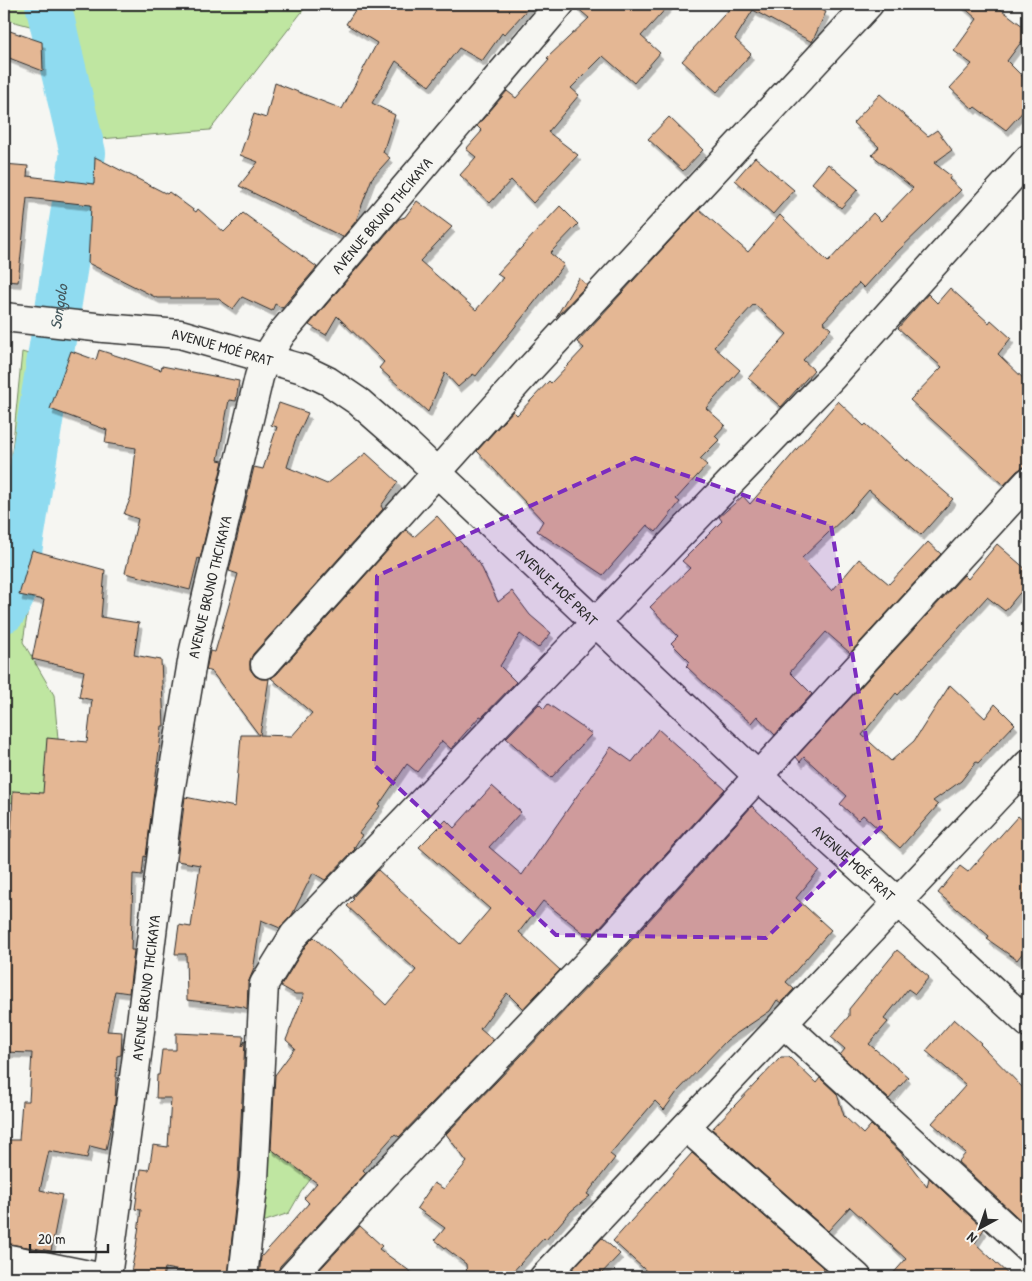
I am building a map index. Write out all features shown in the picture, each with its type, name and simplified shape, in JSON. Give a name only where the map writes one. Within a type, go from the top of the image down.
[{"type":"street","name":"AVENUE BRUNO THCIKAYA","points":[[107,1277],[138,1055],[168,804],[194,650],[265,358],[288,326],[560,4]]},
{"type":"street","points":[[265,664],[527,372],[869,4]]},
{"type":"street","points":[[243,1277],[254,1180],[264,984],[294,935],[833,376],[1028,159]]},
{"type":"street","name":"AVENUE MOÉ PRAT","points":[[17,319],[180,334],[303,369],[328,381],[359,402],[437,472],[758,776],[898,902],[1028,1023]]},
{"type":"street","points":[[292,1277],[383,1177],[607,943],[1028,482]]},
{"type":"street","points":[[544,1277],[898,902],[1023,779]]},
{"type":"street","points":[[784,1024],[1028,1248]]},
{"type":"street","points":[[686,1127],[857,1277]]},
{"type":"street","points":[[4,1258],[99,1277]]},
{"type":"highlighted area","points":[[635,458],[831,525],[881,827],[766,938],[556,935],[374,765],[377,576]]},
{"type":"green space","points":[[4,4],[308,4],[210,130],[100,139],[74,38],[4,19]]},
{"type":"green space","points":[[22,352],[65,365],[23,642],[54,695],[63,793],[4,804],[4,532]]},
{"type":"green space","points":[[266,1142],[316,1172],[301,1192],[289,1213],[254,1225]]},
{"type":"building","points":[[359,4],[532,4],[504,35],[502,33],[482,61],[459,48],[429,86],[396,61],[372,103],[395,115],[383,152],[390,158],[372,178],[356,221],[343,237],[239,186],[258,162],[240,155],[254,114],[266,118],[275,83],[342,109],[377,43],[346,24]]},
{"type":"building","points":[[575,4],[670,4],[641,36],[660,53],[634,83],[603,56],[571,88],[579,95],[548,132],[578,155],[533,203],[511,180],[490,203],[460,175],[476,157],[466,149],[482,131],[477,126],[507,91],[516,98],[549,60],[547,58],[589,18]]},
{"type":"building","points":[[734,4],[809,4],[826,12],[812,42],[753,10],[735,39],[751,54],[717,92],[682,61]]},
{"type":"building","points":[[960,4],[994,4],[1028,30],[1028,33],[1007,61],[1028,82],[1028,106],[1006,130],[975,107],[973,109],[950,88],[972,64],[954,51],[977,19]]},
{"type":"building","points":[[4,29],[42,42],[43,71],[4,56]]},
{"type":"building","points":[[880,94],[928,136],[937,130],[952,150],[934,163],[951,176],[949,179],[961,190],[896,253],[864,288],[859,283],[823,322],[831,329],[803,360],[814,370],[781,407],[748,378],[787,334],[754,304],[714,347],[740,370],[706,408],[725,425],[715,436],[719,440],[700,459],[707,465],[676,499],[680,502],[656,532],[647,525],[603,575],[537,531],[543,521],[477,451],[513,411],[517,415],[584,348],[577,342],[699,209],[748,252],[780,215],[828,262],[873,213],[881,221],[913,188],[872,155],[879,147],[853,123]]},
{"type":"building","points":[[669,117],[703,150],[683,171],[648,139]]},
{"type":"building","points":[[95,157],[167,194],[169,192],[196,212],[198,209],[224,232],[243,213],[317,267],[282,308],[275,304],[272,311],[242,297],[233,309],[217,298],[157,298],[88,263],[91,205],[27,198],[18,282],[4,281],[4,164],[28,166],[27,176],[94,184]]},
{"type":"building","points":[[755,157],[794,190],[773,214],[735,180]]},
{"type":"building","points":[[828,164],[858,189],[841,208],[812,183]]},
{"type":"building","points":[[417,201],[452,227],[420,261],[476,310],[503,278],[497,274],[560,206],[578,224],[550,253],[564,265],[476,376],[473,374],[458,387],[445,373],[428,412],[379,368],[384,362],[337,316],[326,335],[309,325],[399,219],[405,217]]},
{"type":"building","points":[[579,278],[587,285],[556,317]]},
{"type":"building","points":[[950,288],[989,323],[991,320],[1011,338],[998,354],[1028,383],[1028,467],[1023,467],[1017,471],[1004,485],[910,400],[942,367],[898,328],[928,294],[937,303]]},
{"type":"building","points":[[99,350],[161,370],[162,366],[239,381],[236,401],[229,400],[218,460],[223,461],[200,559],[198,558],[190,590],[125,573],[138,519],[124,514],[131,497],[136,448],[105,443],[107,430],[50,409],[71,351],[96,360]]},
{"type":"building","points":[[838,401],[864,426],[866,424],[906,461],[907,459],[953,499],[921,535],[869,490],[850,512],[802,558],[832,591],[859,559],[889,584],[928,542],[941,554],[850,653],[826,632],[790,672],[812,694],[775,735],[757,716],[751,723],[686,666],[690,662],[671,643],[678,636],[650,607],[690,568],[682,561],[722,521],[719,517],[743,496],[750,504]]},
{"type":"building","points":[[279,403],[308,413],[295,441],[287,467],[327,484],[366,453],[398,482],[381,506],[383,509],[253,654],[250,661],[250,669],[255,676],[261,679],[269,679],[260,735],[292,736],[312,713],[271,678],[277,674],[406,530],[414,537],[437,516],[480,564],[498,602],[512,591],[530,615],[551,633],[538,648],[520,634],[500,666],[516,682],[482,717],[480,716],[451,749],[442,741],[417,772],[407,764],[380,806],[359,833],[362,835],[355,849],[325,880],[313,873],[292,915],[280,928],[261,920],[253,971],[248,983],[247,1009],[244,1007],[187,1000],[186,954],[175,954],[179,925],[191,927],[200,865],[177,861],[185,797],[235,807],[241,735],[259,735],[212,672],[206,670],[210,651],[215,652],[238,574],[229,571],[254,467],[263,469],[277,427],[271,425]]},
{"type":"building","points":[[997,544],[1028,571],[1028,583],[1005,611],[987,597],[898,695],[896,693],[862,735],[891,761],[914,741],[950,685],[985,718],[995,704],[1015,724],[978,763],[976,762],[961,781],[933,801],[938,805],[900,848],[863,815],[858,820],[840,804],[847,796],[804,757],[800,762],[796,757],[964,575],[968,579]]},
{"type":"building","points":[[32,550],[105,570],[101,617],[139,623],[134,655],[161,660],[164,726],[162,726],[146,857],[144,856],[142,875],[133,874],[131,950],[134,950],[129,993],[115,991],[107,1031],[122,1032],[121,1055],[117,1056],[115,1103],[106,1150],[90,1146],[87,1158],[49,1151],[40,1190],[62,1195],[51,1251],[4,1243],[4,1140],[19,1140],[22,1101],[29,1101],[32,1053],[4,1052],[4,839],[11,838],[13,791],[43,793],[47,738],[87,742],[92,700],[79,697],[84,671],[32,659],[44,600],[19,595]]},
{"type":"building","points":[[539,704],[544,709],[548,704],[592,734],[551,778],[506,738]]},
{"type":"building","points":[[658,729],[725,789],[590,938],[543,901],[519,932],[560,970],[523,1009],[507,993],[480,1029],[493,1040],[399,1137],[395,1134],[363,1170],[366,1173],[280,1266],[277,1277],[259,1277],[261,1257],[309,1203],[304,1198],[317,1183],[271,1149],[275,1075],[295,1048],[286,1040],[304,994],[295,994],[281,986],[306,945],[314,937],[386,1005],[416,970],[347,906],[378,870],[460,944],[490,909],[419,847],[446,820],[454,828],[492,786],[521,812],[489,847],[522,875],[611,747],[632,762]]},
{"type":"building","points":[[752,806],[819,870],[796,898],[831,930],[786,982],[794,989],[781,1003],[777,1000],[770,1011],[727,1040],[677,1092],[664,1110],[655,1101],[610,1154],[615,1158],[587,1194],[590,1196],[571,1211],[546,1240],[544,1238],[508,1277],[467,1277],[466,1264],[435,1240],[445,1228],[417,1208],[434,1183],[444,1189],[467,1162],[446,1134],[619,954]]},
{"type":"building","points":[[1018,816],[1028,825],[1028,946],[1017,960],[987,939],[989,936],[938,893],[960,866],[968,872]]},
{"type":"building","points":[[897,950],[929,977],[915,994],[908,989],[884,1019],[888,1022],[869,1044],[908,1077],[889,1099],[840,1055],[845,1049],[831,1037],[849,1016],[849,1009]]},
{"type":"building","points":[[954,1019],[981,1043],[1028,1093],[1028,1227],[958,1162],[966,1153],[932,1123],[966,1085],[926,1051]]},
{"type":"building","points":[[176,1033],[244,1036],[242,1046],[245,1041],[238,1178],[228,1277],[210,1277],[165,1268],[163,1277],[130,1277],[141,1210],[135,1209],[141,1169],[149,1170],[153,1145],[168,1147],[171,1098],[156,1098],[157,1075],[159,1075],[162,1050],[176,1050]]},
{"type":"building","points":[[781,1057],[789,1057],[816,1083],[820,1078],[837,1094],[844,1116],[863,1134],[871,1125],[901,1153],[927,1187],[929,1178],[984,1229],[975,1243],[1011,1277],[890,1277],[906,1259],[850,1207],[828,1231],[712,1129]]},
{"type":"building","points":[[692,1153],[833,1277],[653,1277],[613,1241]]},
{"type":"building","points":[[360,1226],[382,1246],[379,1249],[418,1277],[313,1277]]},
{"type":"building","points":[[602,1238],[620,1254],[598,1277],[565,1277]]},
{"type":"waterway","name":"Songolo","points":[[4,610],[12,595],[83,153],[48,4]]}]
